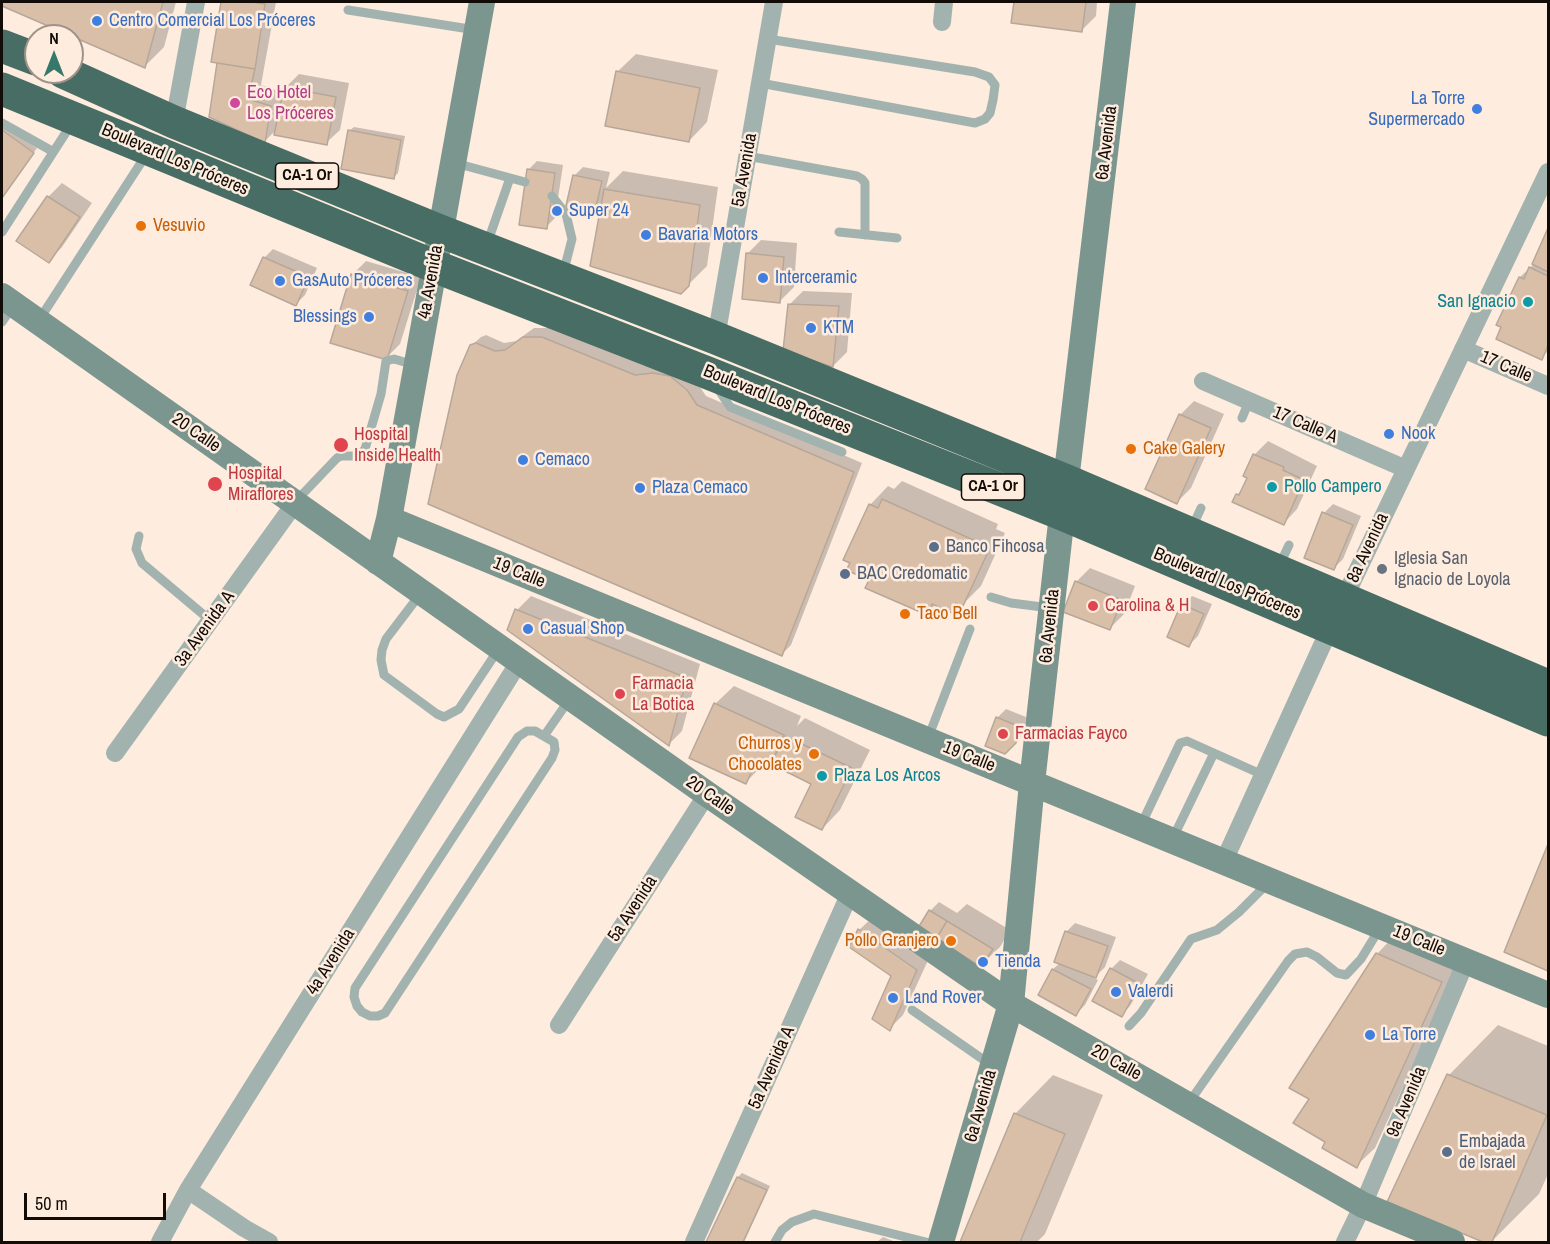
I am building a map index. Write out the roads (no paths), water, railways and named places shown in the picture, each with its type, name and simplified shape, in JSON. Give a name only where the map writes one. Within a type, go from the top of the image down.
[{"type":"highway","name":"Boulevard Los Próceres","points":[[84,81],[174,122],[440,231],[716,338],[1067,481],[1195,521],[1283,558],[1337,614],[1548,720]]},
{"type":"highway","name":"Boulevard Los Próceres","points":[[2,89],[434,266],[1062,514],[1337,614],[1548,686]]},
{"type":"street","points":[[174,122],[196,2]]},
{"type":"street","name":"4a Avenida","points":[[378,562],[389,519],[483,2]]},
{"type":"street","name":"5a Avenida","points":[[716,338],[774,2]]},
{"type":"street","points":[[942,22],[944,2]]},
{"type":"street","name":"6a Avenida","points":[[941,1242],[1011,1004],[1032,783],[1062,514],[1124,2]]},
{"type":"street","name":"8a Avenida","points":[[1224,861],[1337,614],[1548,172]]},
{"type":"street","name":"20 Calle","points":[[6,307],[38,322],[421,592],[508,664],[570,698],[1011,1004],[1363,1205],[1420,1235],[1452,1242]]},
{"type":"street","name":"17 Calle","points":[[1463,349],[1548,386]]},
{"type":"street","name":"17 Calle A","points":[[1203,381],[1246,409],[1406,469]]},
{"type":"street","name":"3a Avenida A","points":[[115,753],[295,503]]},
{"type":"street","name":"19 Calle","points":[[389,519],[1548,995]]},
{"type":"street","name":"4a Avenida","points":[[160,1242],[188,1190],[508,664]]},
{"type":"street","name":"5a Avenida","points":[[559,1024],[707,794]]},
{"type":"street","name":"5a Avenida A","points":[[694,1242],[850,893]]},
{"type":"street","name":"9a Avenida","points":[[1345,1242],[1363,1205],[1466,961]]},
{"type":"street","points":[[188,1190],[269,1242]]},
{"type":"lane","points":[[348,10],[477,31]]},
{"type":"lane","points":[[760,83],[975,123],[985,119],[990,113],[993,100],[994,85],[989,77],[975,72],[768,39]]},
{"type":"lane","points":[[2,232],[52,151],[76,118]]},
{"type":"lane","points":[[2,123],[52,151]]},
{"type":"lane","points":[[38,322],[149,149]]},
{"type":"lane","points":[[747,156],[862,178],[865,183],[865,235]]},
{"type":"lane","points":[[453,162],[525,182]]},
{"type":"lane","points":[[485,249],[510,178]]},
{"type":"lane","points":[[552,196],[566,214],[572,239],[561,278]]},
{"type":"lane","points":[[839,232],[897,238]]},
{"type":"lane","points":[[295,503],[337,458],[359,456],[365,448],[381,394],[386,361],[394,359],[416,365]]},
{"type":"lane","points":[[708,373],[730,407],[842,452]]},
{"type":"lane","points":[[139,536],[136,549],[142,563],[211,621]]},
{"type":"lane","points":[[421,592],[387,639],[382,650],[384,675],[444,717],[459,709],[508,664]]},
{"type":"lane","points":[[991,597],[1011,603],[1053,608]]},
{"type":"lane","points":[[927,740],[970,629]]},
{"type":"lane","points":[[544,736],[570,698]]},
{"type":"lane","points":[[526,730],[535,730],[544,736],[554,742],[555,750],[552,758],[391,1003],[385,1012],[378,1016],[370,1016],[362,1012],[354,997],[355,988],[518,736],[526,730]]},
{"type":"lane","points":[[1140,827],[1180,742],[1187,741],[1263,775]]},
{"type":"lane","points":[[1172,840],[1214,753]]},
{"type":"lane","points":[[1129,1026],[1141,1013],[1191,939],[1216,930],[1239,912],[1270,880]]},
{"type":"lane","points":[[1188,1104],[1295,954],[1307,952],[1337,973],[1346,975],[1361,959],[1382,926]]},
{"type":"lane","points":[[912,1010],[993,1066]]},
{"type":"lane","points":[[775,1242],[782,1230],[792,1222],[814,1214],[926,1242]]},
{"type":"place","name":"Centro Comercial Los Próceres","points":[[97,21]]},
{"type":"place","name":"Eco Hotel Los Próceres","points":[[235,103]]},
{"type":"place","name":"La Torre Supermercado","points":[[1477,109]]},
{"type":"place","name":"Super 24","points":[[557,211]]},
{"type":"place","name":"Vesuvio","points":[[141,226]]},
{"type":"place","name":"Bavaria Motors","points":[[646,235]]},
{"type":"place","name":"Interceramic","points":[[763,278]]},
{"type":"place","name":"GasAuto Próceres","points":[[280,281]]},
{"type":"place","name":"San Ignacio","points":[[1528,302]]},
{"type":"place","name":"Blessings","points":[[369,317]]},
{"type":"place","name":"KTM","points":[[811,328]]},
{"type":"place","name":"Nook","points":[[1389,434]]},
{"type":"place","name":"Hospital Inside Health","points":[[341,445]]},
{"type":"place","name":"Cake Galery","points":[[1131,449]]},
{"type":"place","name":"Cemaco","points":[[523,460]]},
{"type":"place","name":"Hospital Miraflores","points":[[215,484]]},
{"type":"place","name":"Pollo Campero","points":[[1272,487]]},
{"type":"place","name":"Plaza Cemaco","points":[[640,488]]},
{"type":"place","name":"Banco Fihcosa","points":[[934,547]]},
{"type":"place","name":"Iglesia San Ignacio de Loyola","points":[[1382,569]]},
{"type":"place","name":"BAC Credomatic","points":[[845,574]]},
{"type":"place","name":"Carolina & H","points":[[1093,606]]},
{"type":"place","name":"Taco Bell","points":[[905,614]]},
{"type":"place","name":"Casual Shop","points":[[528,629]]},
{"type":"place","name":"Farmacia La Botica","points":[[620,694]]},
{"type":"place","name":"Farmacias Fayco","points":[[1003,734]]},
{"type":"place","name":"Churros y Chocolates","points":[[814,754]]},
{"type":"place","name":"Plaza Los Arcos","points":[[822,776]]},
{"type":"place","name":"Pollo Granjero","points":[[951,941]]},
{"type":"place","name":"Tienda","points":[[983,962]]},
{"type":"place","name":"Valerdi","points":[[1116,992]]},
{"type":"place","name":"Land Rover","points":[[893,998]]},
{"type":"place","name":"La Torre","points":[[1370,1035]]},
{"type":"place","name":"Embajada de Israel","points":[[1447,1152]]}]
